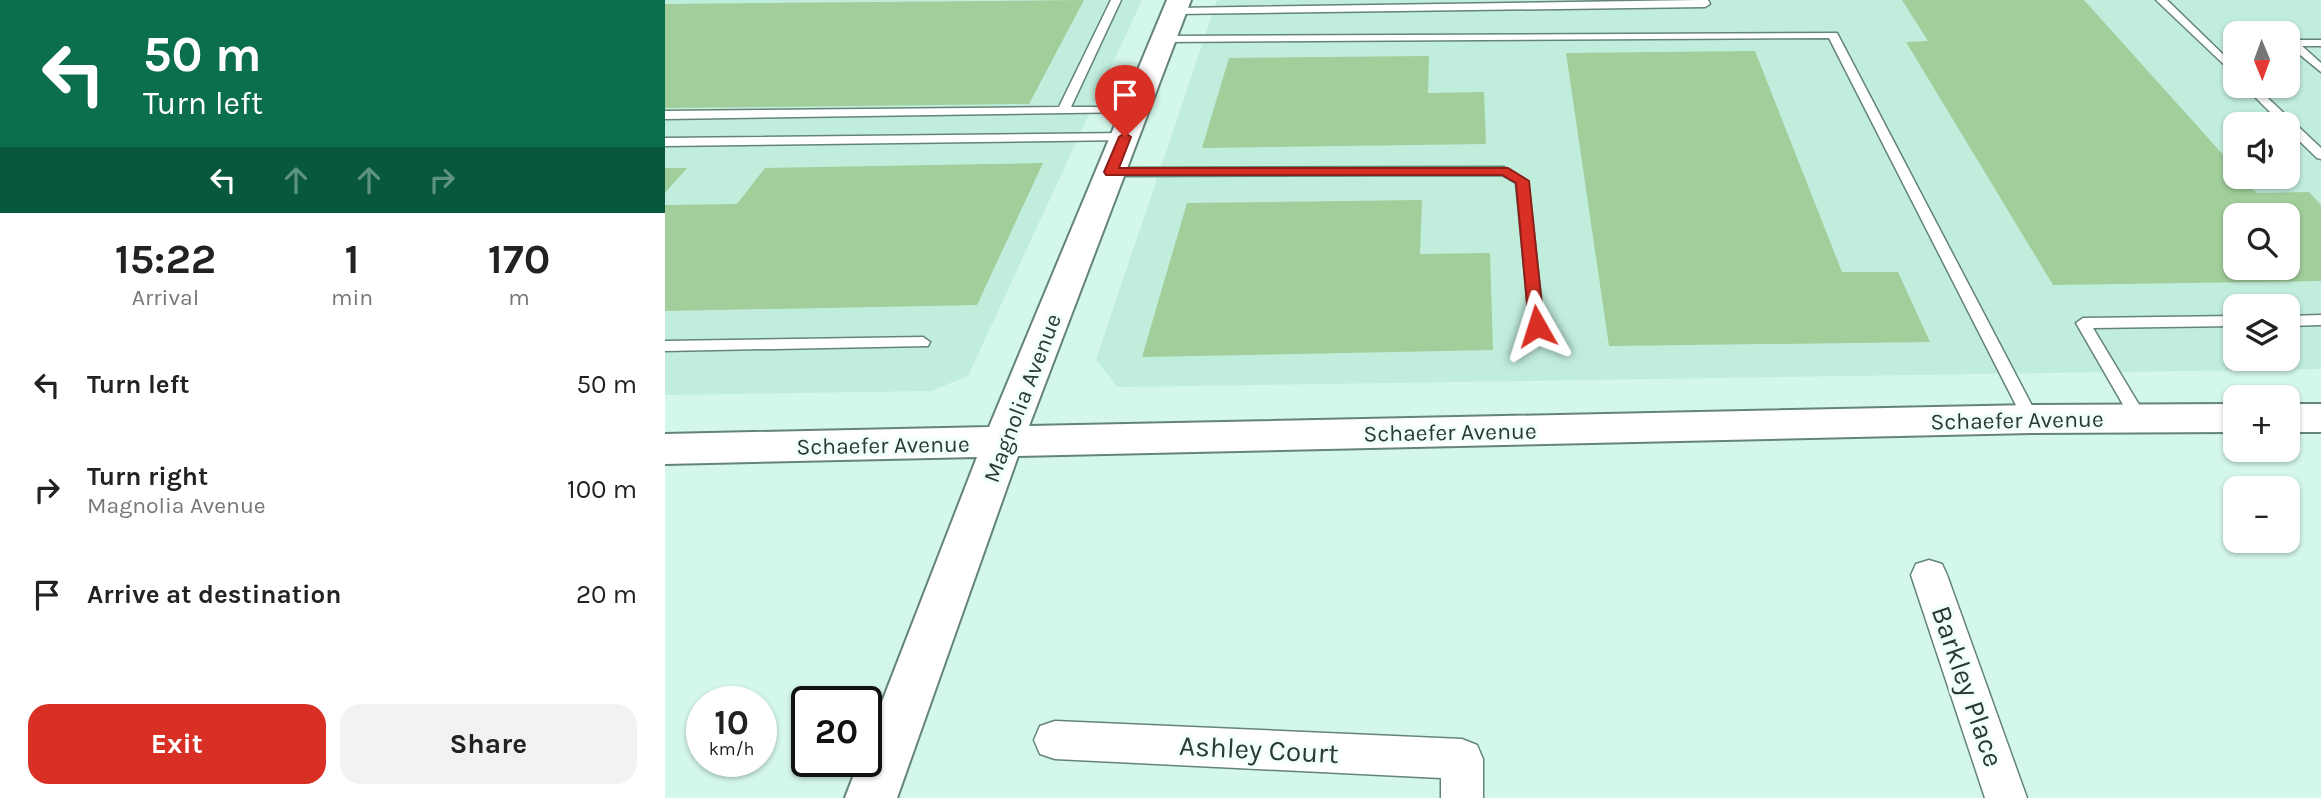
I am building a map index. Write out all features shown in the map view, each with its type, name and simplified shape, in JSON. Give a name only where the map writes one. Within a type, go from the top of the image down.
[{"type":"street","name":"Magnolia Avenue","points":[[870,798],[1003,442],[1173,17]]},
{"type":"street","name":"Schaefer Avenue","points":[[665,449],[2031,419],[2223,418]]},
{"type":"street","points":[[2300,418],[2321,418]]},
{"type":"street","name":"Barkley Place","points":[[1929,575],[2006,798]]},
{"type":"street","name":"Ashley Court","points":[[1055,740],[1462,778]]},
{"type":"lane","points":[[1064,110],[1116,0]]},
{"type":"lane","points":[[1173,17],[1258,5],[1705,4],[1703,0]]},
{"type":"lane","points":[[2161,0],[2223,60]]},
{"type":"lane","points":[[1173,17],[1833,35],[2031,419]]},
{"type":"lane","points":[[2321,43],[2292,43],[2321,69]]},
{"type":"lane","points":[[2262,98],[2321,155]]},
{"type":"lane","points":[[665,115],[1064,110],[1130,123]]},
{"type":"lane","points":[[665,142],[1130,123]]},
{"type":"lane","points":[[1111,172],[1504,171],[1522,181],[1537,326]]},
{"type":"lane","points":[[2300,321],[2321,320]]},
{"type":"lane","points":[[2139,418],[2083,323],[2223,321]]},
{"type":"lane","points":[[665,346],[923,342]]},
{"type":"shaded area","points":[[665,0],[1142,0],[968,376],[931,391],[665,395]]},
{"type":"shaded area","points":[[1217,0],[2321,0],[2321,369],[2300,369],[2300,294],[2223,294],[2223,370],[1118,387],[1096,360]]},
{"type":"building","points":[[1084,0],[1029,104],[665,108],[665,4]]},
{"type":"building","points":[[1902,0],[2084,0],[2223,155],[2223,189],[2253,189],[2257,193],[2309,192],[2321,205],[2321,281],[2053,285],[1906,42],[1928,41]]},
{"type":"building","points":[[1755,51],[1842,272],[1898,272],[1930,342],[1609,346],[1566,53]]},
{"type":"building","points":[[1429,56],[1428,93],[1484,92],[1486,144],[1202,148],[1229,58]]},
{"type":"building","points":[[1043,163],[977,305],[665,311],[665,205],[737,204],[765,168]]},
{"type":"building","points":[[665,168],[687,168],[665,193]]},
{"type":"building","points":[[1422,200],[1420,254],[1490,253],[1493,350],[1142,357],[1187,203]]},
{"type":"route","points":[[1125,137],[1111,172],[1504,171],[1522,181],[1537,326]]}]
